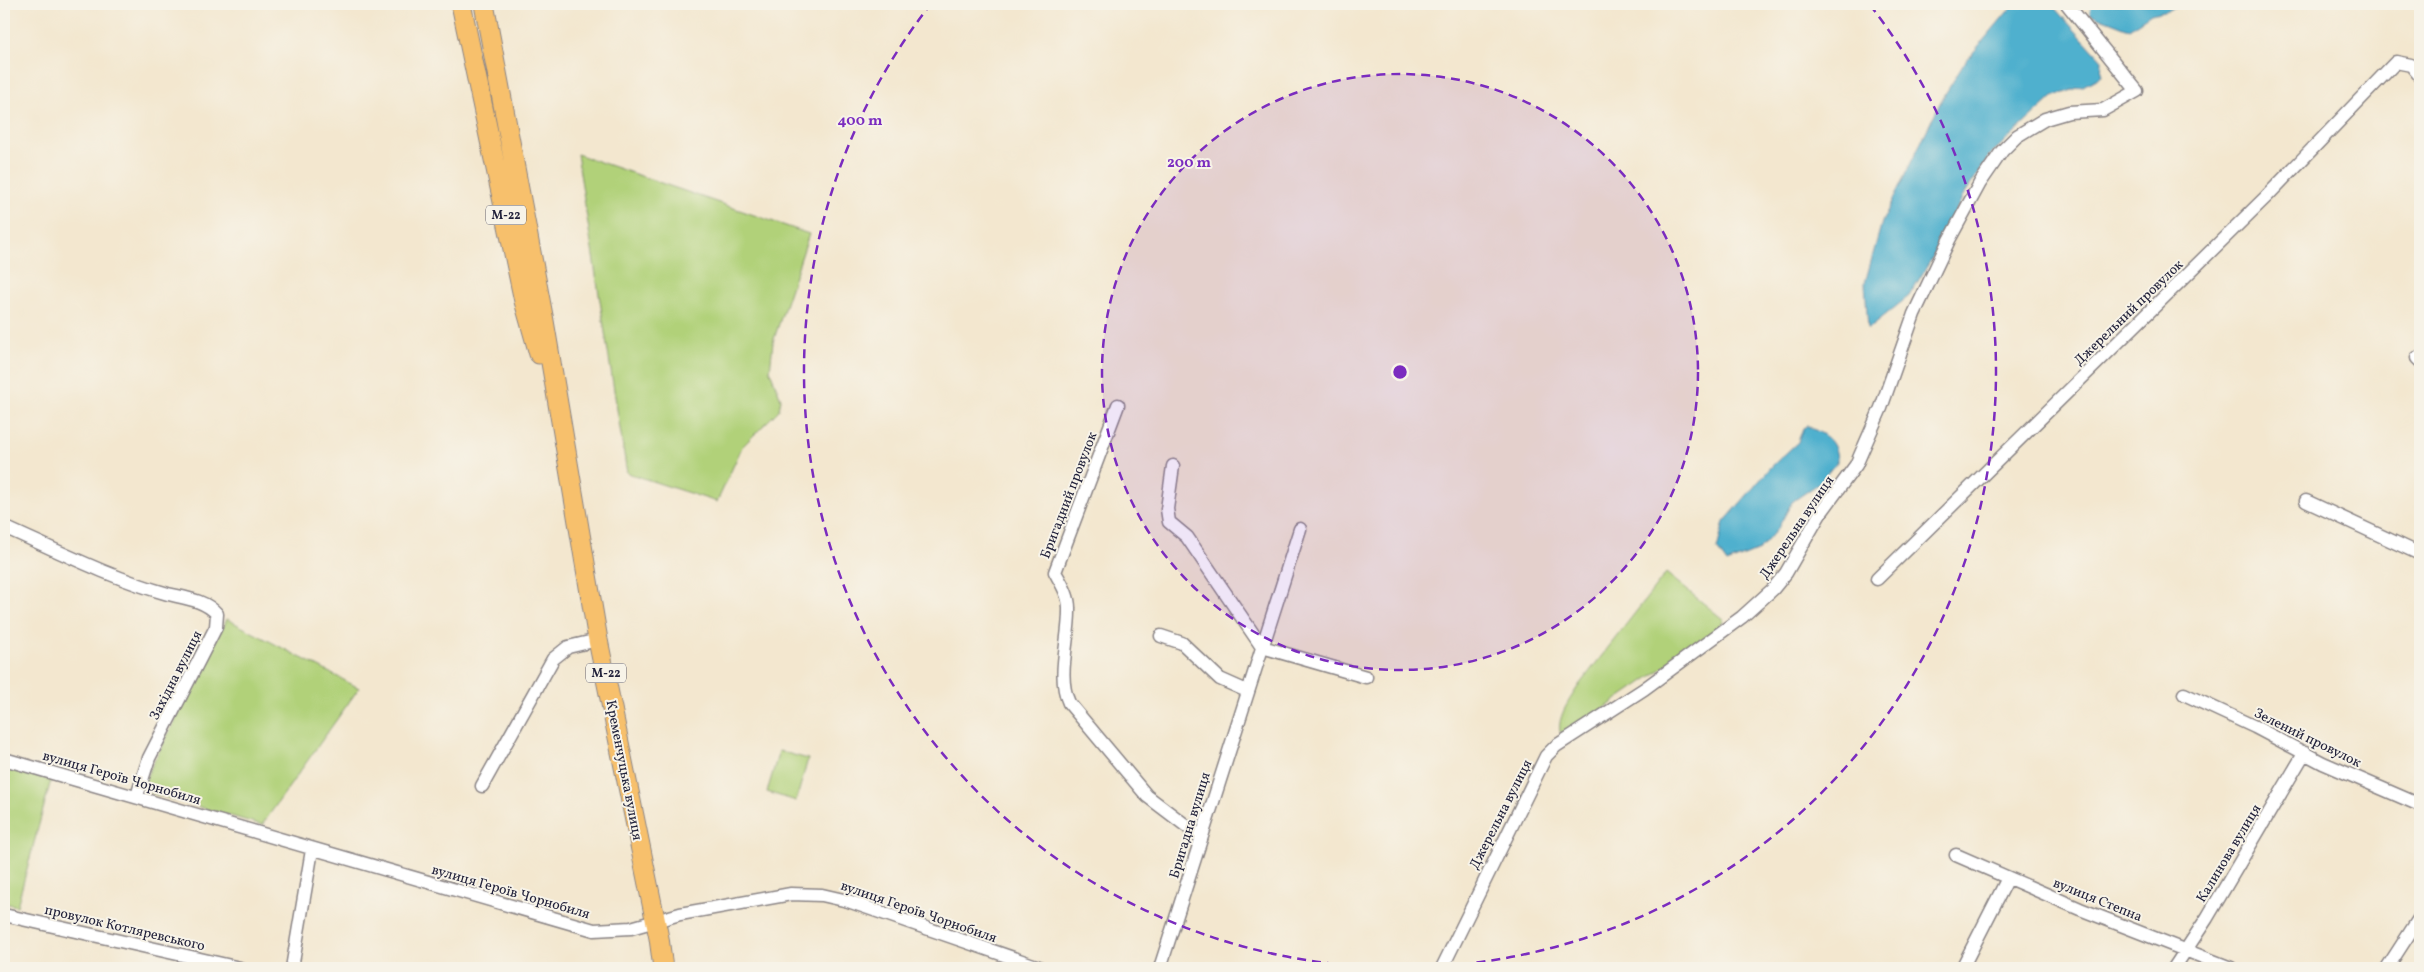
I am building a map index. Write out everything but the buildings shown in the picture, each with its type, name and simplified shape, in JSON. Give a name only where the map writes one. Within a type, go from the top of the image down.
[{"type":"highway","name":"М-22","points":[[461,4],[524,302],[560,424]]},
{"type":"highway","name":"М-22","points":[[484,4],[544,321],[560,424]]},
{"type":"highway","name":"Кременчуцька вулиця","points":[[560,424],[598,640],[655,921],[662,968]]},
{"type":"street","name":"Джерельна вулиця","points":[[1442,968],[1546,756],[1556,746],[1644,689],[1742,617],[1773,589],[1786,573],[1820,514],[1856,465],[1881,408],[1914,314],[1949,240],[1980,183],[2002,151],[2018,136],[2045,119],[2069,112],[2103,110],[2137,91],[2067,4]]},
{"type":"street","name":"Джерельний провулок","points":[[1877,579],[2260,204],[2396,62],[2411,65],[2420,76]]},
{"type":"street","name":"Бригадний провулок","points":[[1118,405],[1055,572],[1065,590],[1069,606],[1063,690],[1069,703],[1147,796],[1201,836]]},
{"type":"street","points":[[1173,466],[1167,509],[1168,522],[1187,537],[1262,647],[1366,678]]},
{"type":"street","points":[[2306,501],[2420,554]]},
{"type":"street","name":"Західна вулиця","points":[[4,527],[138,585],[192,599],[212,609],[217,614],[216,627],[150,758],[137,796]]},
{"type":"street","name":"Бригадна вулиця","points":[[1160,968],[1300,529]]},
{"type":"street","points":[[1161,636],[1182,643],[1220,678],[1247,691]]},
{"type":"street","points":[[482,786],[553,660],[568,647],[598,640]]},
{"type":"street","name":"Зелений провулок","points":[[2184,694],[2305,752],[2323,763],[2420,804]]},
{"type":"street","name":"Калинова вулиця","points":[[2174,968],[2207,918],[2305,752]]},
{"type":"street","name":"вулиця Героїв Чорнобиля","points":[[4,759],[137,796],[312,850],[594,930],[613,931],[680,914],[791,894],[822,895],[857,904],[1042,968]]},
{"type":"street","points":[[292,968],[312,850]]},
{"type":"street","name":"вулиця Степна","points":[[1956,855],[2008,878],[2231,968]]},
{"type":"street","points":[[1962,968],[2008,878]]},
{"type":"street","name":"провулок Котляревського","points":[[4,915],[240,968]]},
{"type":"street","points":[[2387,968],[2420,918]]},
{"type":"green space","points":[[577,154],[809,234],[773,342],[770,371],[781,399],[779,410],[742,447],[717,502],[627,473]]},
{"type":"green space","points":[[1666,573],[1724,620],[1711,635],[1580,725],[1566,734],[1560,732],[1563,714],[1579,685]]},
{"type":"green space","points":[[227,619],[359,688],[262,825],[151,793],[145,779]]},
{"type":"green space","points":[[779,751],[808,759],[796,801],[767,792]]},
{"type":"green space","points":[[4,768],[51,780],[17,906],[4,903]]},
{"type":"water","points":[[2014,4],[2051,4],[2102,60],[2101,76],[2083,86],[2053,97],[1991,154],[1963,196],[1937,250],[1909,296],[1868,329],[1865,283],[1882,222],[1942,99],[1965,62]]},
{"type":"water","points":[[2091,4],[2191,4],[2151,14],[2129,29],[2090,14]]},
{"type":"water","points":[[1807,426],[1829,439],[1835,449],[1837,462],[1818,484],[1792,502],[1778,528],[1759,550],[1727,563],[1717,549],[1724,522],[1772,466],[1798,442],[1803,428]]}]
